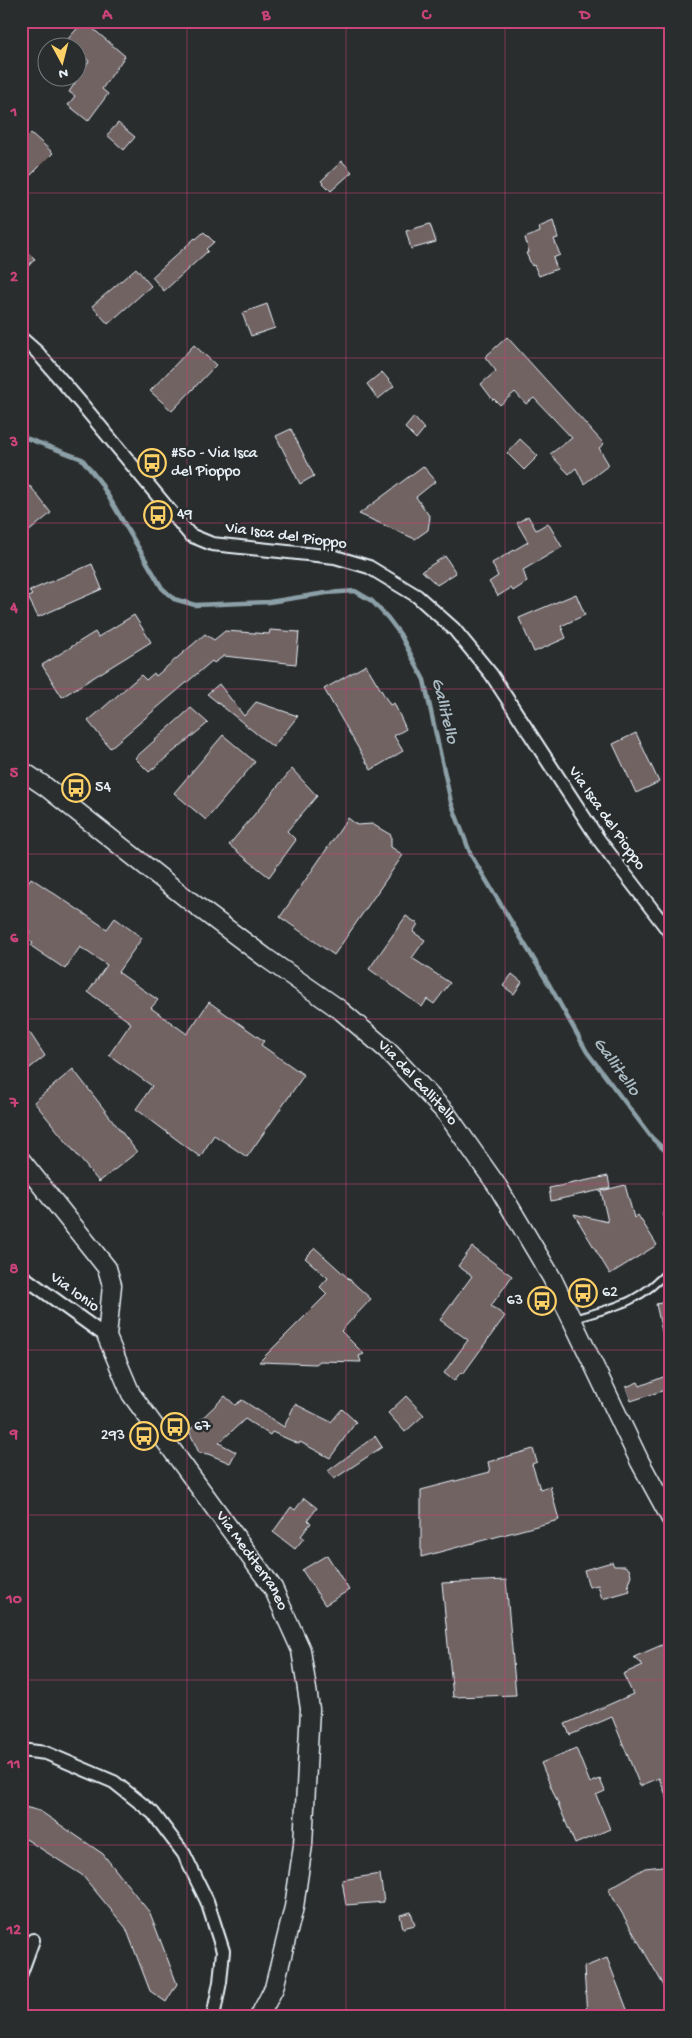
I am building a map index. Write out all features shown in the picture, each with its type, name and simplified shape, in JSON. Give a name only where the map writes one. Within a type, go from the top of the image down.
[{"type":"street","name":"Via Isca del Pioppo","points":[[21,338],[37,352],[68,388],[190,535],[212,544],[335,557],[369,567],[417,596],[454,629],[491,674],[599,840],[671,934]]},
{"type":"street","name":"Via del Gallitello","points":[[21,770],[46,787],[266,958],[339,1009],[387,1050],[446,1113],[498,1187],[552,1278],[640,1462],[671,1519]]},
{"type":"street","name":"Via Mediterraneo","points":[[21,1160],[107,1268],[112,1285],[107,1337],[131,1394],[273,1588],[301,1650],[310,1709],[303,1845],[294,1907],[274,1988],[259,2017]]},
{"type":"street","name":"Via Ionio","points":[[21,1275],[107,1337]]},
{"type":"street","points":[[21,1750],[46,1753],[114,1782],[153,1813],[184,1854],[206,1901],[223,1951],[220,1982],[213,2017]]},
{"type":"street","points":[[21,1973],[33,1940]]},
{"type":"lane","points":[[671,1208],[668,1214],[671,1223]]},
{"type":"lane","points":[[572,1319],[626,1304],[642,1296],[671,1268]]},
{"type":"building","points":[[84,21],[125,56],[102,89],[108,94],[88,121],[68,105],[75,96],[69,92],[72,88],[88,88],[88,38],[69,38]]},
{"type":"building","points":[[118,123],[135,137],[124,150],[107,135]]},
{"type":"building","points":[[31,133],[53,153],[29,177],[21,167],[21,143]]},
{"type":"building","points":[[342,161],[352,172],[331,191],[321,181]]},
{"type":"building","points":[[553,221],[558,238],[554,239],[560,255],[553,258],[557,269],[539,276],[526,253],[529,252],[525,238],[540,232],[539,227]]},
{"type":"building","points":[[430,224],[436,242],[411,249],[406,231]]},
{"type":"building","points":[[204,232],[214,242],[206,249],[208,251],[164,291],[152,277]]},
{"type":"building","points":[[21,245],[35,259],[21,274]]},
{"type":"building","points":[[136,268],[151,286],[108,324],[92,306]]},
{"type":"building","points":[[267,304],[275,328],[251,336],[242,313]]},
{"type":"building","points":[[507,337],[604,444],[599,448],[609,465],[584,484],[576,468],[569,474],[550,454],[572,438],[534,398],[526,404],[515,392],[500,405],[493,400],[481,384],[496,371],[485,357]]},
{"type":"building","points":[[194,345],[216,365],[172,411],[150,391]]},
{"type":"building","points":[[382,372],[394,386],[378,399],[367,384]]},
{"type":"building","points":[[414,417],[424,429],[416,439],[405,428]]},
{"type":"building","points":[[291,429],[314,476],[300,484],[276,436]]},
{"type":"building","points":[[520,439],[538,456],[524,470],[507,453]]},
{"type":"building","points":[[423,466],[436,481],[416,497],[430,517],[428,530],[415,539],[359,514]]},
{"type":"building","points":[[21,484],[31,487],[51,513],[21,538]]},
{"type":"building","points":[[528,516],[536,530],[548,523],[562,547],[523,570],[527,582],[513,591],[511,588],[498,596],[489,582],[498,576],[492,563],[528,542],[517,523]]},
{"type":"building","points":[[445,556],[456,573],[437,585],[422,571]]},
{"type":"building","points":[[92,564],[102,589],[38,617],[28,597],[32,595],[29,591]]},
{"type":"building","points":[[576,594],[585,615],[561,626],[566,638],[534,652],[519,618]]},
{"type":"building","points":[[134,615],[151,642],[62,697],[42,665],[95,632],[98,637]]},
{"type":"building","points":[[270,630],[299,632],[296,664],[224,656],[214,663],[212,661],[110,748],[88,721],[141,675],[146,680],[154,673],[156,676],[205,634],[214,640],[225,631],[269,634]]},
{"type":"building","points":[[366,665],[390,705],[394,703],[406,729],[394,736],[403,751],[371,770],[324,689]]},
{"type":"building","points":[[219,684],[244,716],[256,702],[298,716],[273,747],[207,694]]},
{"type":"building","points":[[191,708],[208,723],[149,772],[135,758]]},
{"type":"building","points":[[636,733],[659,782],[636,793],[613,744]]},
{"type":"building","points":[[223,735],[255,762],[206,820],[174,793]]},
{"type":"building","points":[[292,769],[317,796],[287,831],[296,840],[269,877],[229,845]]},
{"type":"building","points":[[348,818],[357,825],[372,824],[391,835],[391,847],[403,855],[334,955],[280,917]]},
{"type":"building","points":[[31,878],[107,929],[115,918],[142,938],[118,972],[158,1000],[151,1008],[187,1034],[209,1002],[264,1041],[261,1045],[304,1075],[247,1157],[214,1135],[200,1157],[136,1109],[152,1086],[109,1055],[131,1023],[88,992],[107,965],[80,947],[65,969],[31,946],[33,943],[25,938],[30,932],[21,926],[21,893]]},
{"type":"building","points":[[406,916],[418,924],[413,932],[425,940],[412,958],[450,983],[434,1004],[427,999],[422,1007],[369,969]]},
{"type":"building","points":[[512,974],[522,982],[514,994],[503,986]]},
{"type":"building","points":[[30,1033],[45,1056],[21,1075],[21,1037]]},
{"type":"building","points":[[73,1069],[137,1152],[99,1182],[34,1102]]},
{"type":"building","points":[[608,1176],[610,1188],[551,1201],[549,1188]]},
{"type":"building","points":[[625,1185],[634,1218],[638,1215],[657,1245],[610,1274],[574,1214],[608,1222],[601,1191]]},
{"type":"building","points":[[472,1247],[512,1276],[491,1306],[505,1316],[463,1374],[461,1372],[454,1381],[444,1373],[468,1340],[440,1320],[472,1276],[458,1266]]},
{"type":"building","points":[[315,1248],[371,1299],[341,1331],[364,1354],[359,1356],[361,1362],[320,1361],[316,1364],[259,1362],[327,1294],[320,1287],[328,1278],[305,1258]]},
{"type":"building","points":[[671,1301],[671,1345],[665,1345],[656,1304]]},
{"type":"building","points":[[671,1374],[671,1388],[631,1401],[626,1387],[638,1382],[640,1386]]},
{"type":"building","points":[[225,1396],[235,1405],[242,1400],[284,1427],[295,1404],[331,1422],[342,1409],[356,1422],[330,1458],[300,1442],[299,1444],[272,1432],[270,1435],[245,1419],[219,1443],[236,1452],[230,1463],[208,1454],[199,1453],[189,1431]]},
{"type":"building","points":[[406,1396],[424,1415],[405,1432],[388,1413]]},
{"type":"building","points":[[375,1436],[382,1447],[334,1479],[328,1471]]},
{"type":"building","points":[[533,1449],[537,1462],[532,1464],[540,1489],[550,1486],[559,1520],[421,1557],[421,1490],[490,1472],[488,1462]]},
{"type":"building","points":[[304,1498],[317,1508],[308,1520],[311,1523],[301,1536],[304,1538],[295,1549],[273,1532],[291,1507],[295,1510]]},
{"type":"building","points":[[327,1555],[349,1590],[325,1605],[302,1570]]},
{"type":"building","points":[[612,1562],[614,1566],[625,1566],[629,1569],[631,1575],[628,1584],[630,1591],[602,1599],[598,1585],[589,1587],[584,1570]]},
{"type":"building","points":[[506,1580],[516,1695],[453,1697],[442,1583]]},
{"type":"building","points":[[671,1641],[670,1805],[659,1778],[640,1786],[612,1717],[570,1735],[565,1724],[633,1694],[623,1674],[643,1665],[634,1657]]},
{"type":"building","points":[[576,1748],[590,1783],[600,1779],[605,1791],[596,1795],[610,1829],[575,1844],[541,1763]]},
{"type":"building","points":[[21,1806],[40,1811],[103,1854],[150,1913],[177,1984],[166,2002],[150,1991],[126,1928],[82,1875],[21,1836]]},
{"type":"building","points":[[671,1865],[671,1998],[608,1889],[645,1868]]},
{"type":"building","points":[[380,1874],[384,1902],[346,1905],[342,1880]]},
{"type":"building","points":[[411,1912],[415,1925],[403,1928],[400,1915]]},
{"type":"building","points":[[607,1958],[630,2017],[587,2017],[584,1967]]},
{"type":"waterway","name":"Gallitello","points":[[21,429],[26,438],[82,459],[100,482],[162,588],[174,599],[195,605],[269,602],[326,593],[355,591],[372,601],[388,618],[400,634],[424,680],[451,802],[471,855],[550,986],[587,1052],[652,1138],[671,1156]]},
{"type":"place","name":"#50 - Via Isca del Pioppo","points":[[152,463]]},
{"type":"place","name":"49","points":[[158,515]]},
{"type":"place","name":"54","points":[[76,788]]},
{"type":"place","name":"62","points":[[583,1293]]},
{"type":"place","name":"63","points":[[542,1301]]},
{"type":"place","name":"67","points":[[175,1427]]},
{"type":"place","name":"293","points":[[144,1436]]}]
